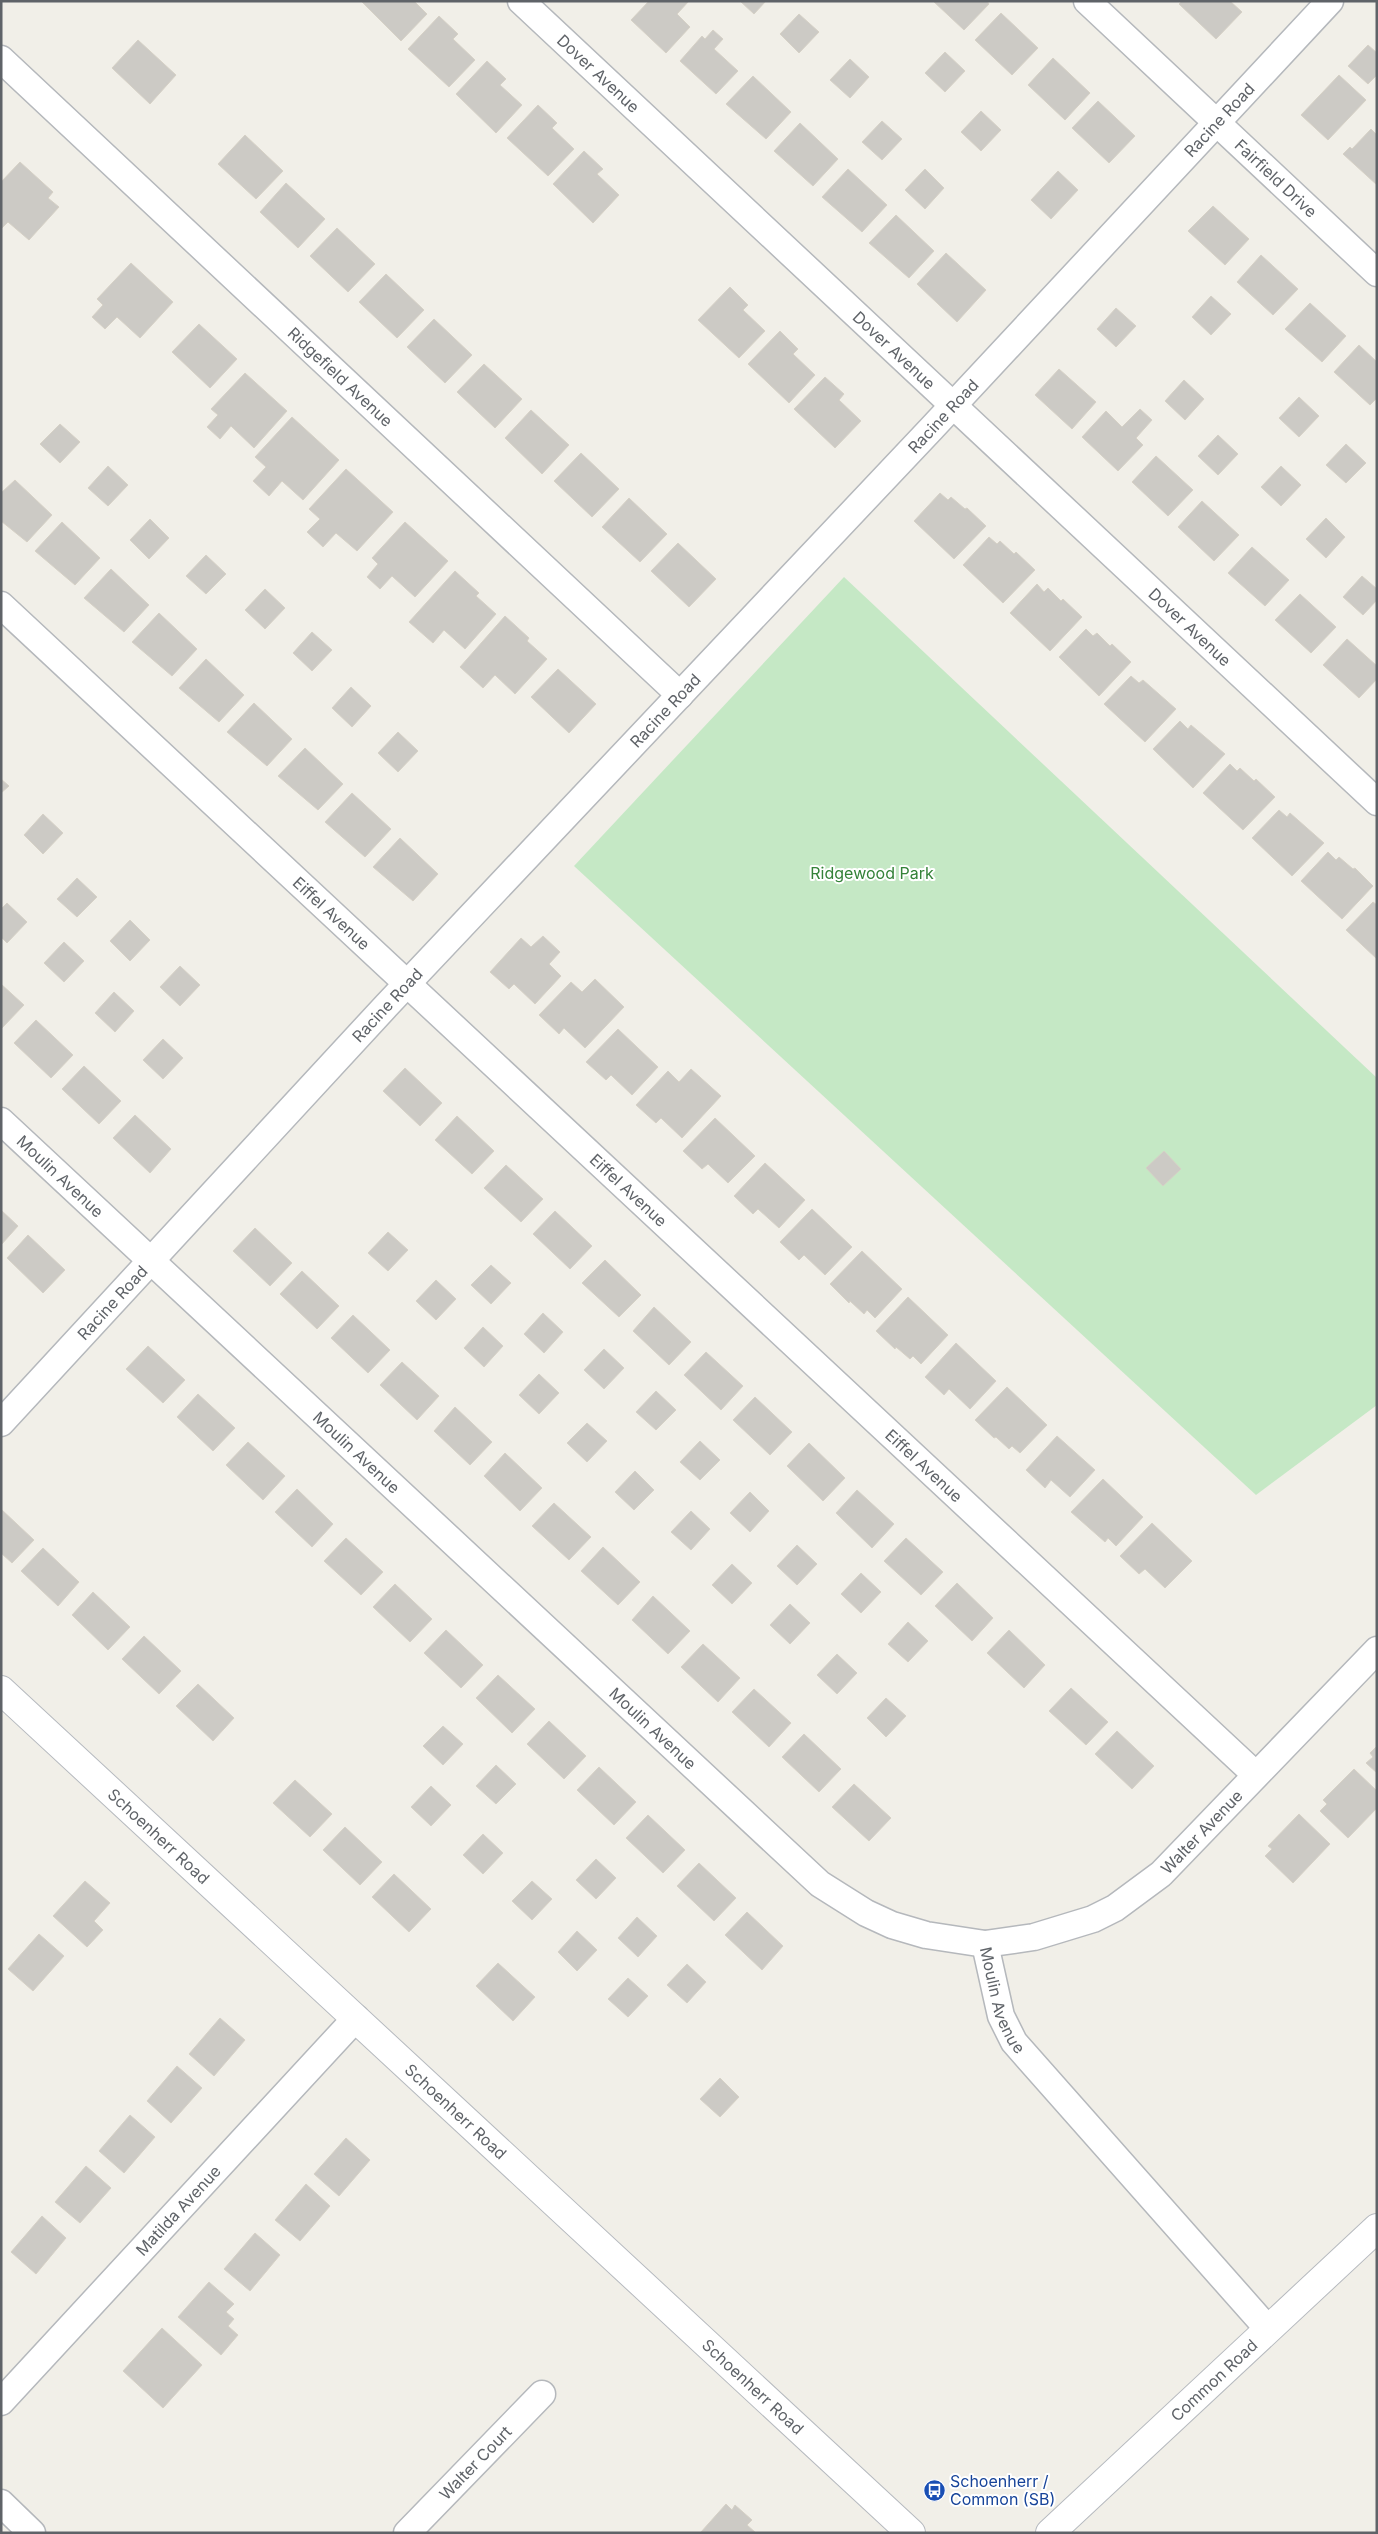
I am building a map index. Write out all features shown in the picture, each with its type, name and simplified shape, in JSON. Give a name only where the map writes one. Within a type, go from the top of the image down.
[{"type":"main road","name":"Schoenherr Road","points":[[1,1690],[911,2533]]},
{"type":"main road","name":"Common Road","points":[[1050,2533],[1377,2228]]},
{"type":"street","name":"Dover Avenue","points":[[521,1],[1377,802]]},
{"type":"street","name":"Fairfield Drive","points":[[1087,1],[1377,273]]},
{"type":"street","name":"Racine Road","points":[[1,1422],[408,983],[953,406],[1330,1]]},
{"type":"street","name":"Ridgefield Avenue","points":[[1,59],[680,695]]},
{"type":"street","name":"Eiffel Avenue","points":[[1,605],[1256,1775]]},
{"type":"street","name":"Moulin Avenue","points":[[1,1121],[820,1884],[866,1913],[892,1925],[926,1934],[985,1944],[1001,2016],[1014,2042],[1268,2329]]},
{"type":"street","name":"Walter Avenue","points":[[985,1944],[1034,1937],[1073,1926],[1114,1908],[1161,1874],[1377,1650]]},
{"type":"street","name":"Matilda Avenue","points":[[1,2402],[356,2018]]},
{"type":"street","name":"Walter Court","points":[[407,2533],[542,2394]]},
{"type":"street","points":[[1,2503],[32,2533]]},
{"type":"green space","name":"Ridgewood Park","points":[[844,577],[1377,1078],[1377,1405],[1256,1495],[574,866]]},
{"type":"building","points":[[361,1],[414,1],[427,14],[401,41]]},
{"type":"building","points":[[649,1],[689,1],[677,14],[690,27],[666,53],[631,20]]},
{"type":"building","points":[[740,1],[766,1],[754,14]]},
{"type":"building","points":[[933,1],[987,1],[989,4],[964,30]]},
{"type":"building","points":[[1182,1],[1230,1],[1242,12],[1216,39],[1179,4]]},
{"type":"building","points":[[1001,13],[1038,48],[1012,75],[975,40]]},
{"type":"building","points":[[799,14],[819,32],[799,53],[780,34]]},
{"type":"building","points":[[439,16],[458,34],[453,39],[475,60],[449,87],[408,49]]},
{"type":"building","points":[[713,30],[723,39],[714,49],[738,71],[716,94],[680,61],[702,36],[705,39]]},
{"type":"building","points":[[138,40],[176,75],[150,104],[112,68]]},
{"type":"building","points":[[1368,45],[1377,53],[1377,75],[1368,84],[1348,66]]},
{"type":"building","points":[[945,52],[965,71],[945,92],[925,73]]},
{"type":"building","points":[[1053,58],[1090,93],[1065,120],[1028,85]]},
{"type":"building","points":[[850,59],[869,77],[850,98],[830,80]]},
{"type":"building","points":[[487,61],[506,79],[500,85],[522,105],[496,133],[456,94]]},
{"type":"building","points":[[1339,75],[1366,100],[1328,140],[1301,115]]},
{"type":"building","points":[[753,76],[791,112],[766,139],[726,104]]},
{"type":"building","points":[[1098,101],[1135,136],[1109,163],[1072,128]]},
{"type":"building","points":[[538,105],[557,123],[552,128],[574,149],[548,176],[507,138]]},
{"type":"building","points":[[981,111],[1001,130],[981,151],[961,132]]},
{"type":"building","points":[[882,121],[902,139],[882,160],[862,142]]},
{"type":"building","points":[[800,123],[838,159],[813,186],[774,151]]},
{"type":"building","points":[[1371,129],[1377,135],[1377,185],[1343,154],[1350,147],[1352,149]]},
{"type":"building","points":[[245,135],[283,171],[256,199],[218,164]]},
{"type":"building","points":[[584,151],[603,169],[597,174],[619,195],[593,223],[553,184]]},
{"type":"building","points":[[20,162],[53,192],[48,198],[59,207],[29,240],[8,222],[1,229],[1,182]]},
{"type":"building","points":[[848,169],[887,205],[862,232],[822,197]]},
{"type":"building","points":[[925,169],[944,188],[925,209],[905,190]]},
{"type":"building","points":[[1058,171],[1078,190],[1051,219],[1031,200]]},
{"type":"building","points":[[286,183],[325,219],[298,248],[260,212]]},
{"type":"building","points":[[1213,206],[1249,239],[1225,265],[1188,231]]},
{"type":"building","points":[[896,215],[934,251],[909,278],[869,243]]},
{"type":"building","points":[[337,228],[375,264],[348,292],[310,256]]},
{"type":"building","points":[[946,253],[986,290],[957,322],[917,284]]},
{"type":"building","points":[[1261,255],[1298,289],[1273,315],[1237,282]]},
{"type":"building","points":[[131,263],[173,302],[140,338],[117,317],[105,329],[92,317],[103,305],[97,299]]},
{"type":"building","points":[[386,274],[424,310],[397,338],[359,302]]},
{"type":"building","points":[[730,287],[748,305],[743,310],[765,331],[739,358],[698,320]]},
{"type":"building","points":[[1211,296],[1231,314],[1211,335],[1192,317]]},
{"type":"building","points":[[1310,303],[1346,336],[1322,362],[1285,329]]},
{"type":"building","points":[[1116,308],[1136,326],[1116,347],[1097,329]]},
{"type":"building","points":[[434,319],[472,355],[445,383],[407,347]]},
{"type":"building","points":[[199,324],[237,359],[210,388],[172,352]]},
{"type":"building","points":[[780,331],[798,349],[793,354],[815,375],[789,403],[748,364]]},
{"type":"building","points":[[1359,345],[1377,362],[1377,398],[1370,405],[1334,372]]},
{"type":"building","points":[[484,364],[522,399],[495,428],[457,392]]},
{"type":"building","points":[[1059,369],[1096,402],[1072,429],[1035,395]]},
{"type":"building","points":[[245,373],[287,411],[254,448],[231,426],[220,439],[207,427],[218,415],[211,409]]},
{"type":"building","points":[[825,377],[844,394],[839,400],[861,421],[835,448],[794,409]]},
{"type":"building","points":[[1184,380],[1204,399],[1185,420],[1165,401]]},
{"type":"building","points":[[1299,397],[1319,416],[1299,437],[1279,418]]},
{"type":"building","points":[[1140,409],[1152,420],[1136,438],[1143,445],[1118,471],[1082,437],[1106,411],[1122,427]]},
{"type":"building","points":[[531,410],[569,445],[542,474],[505,438]]},
{"type":"building","points":[[292,417],[339,460],[303,500],[282,481],[269,496],[253,481],[266,467],[255,457]]},
{"type":"building","points":[[60,424],[80,442],[60,463],[40,444]]},
{"type":"building","points":[[1218,435],[1238,454],[1218,475],[1198,456]]},
{"type":"building","points":[[1346,444],[1366,463],[1346,483],[1326,465]]},
{"type":"building","points":[[581,453],[619,489],[592,517],[554,481]]},
{"type":"building","points":[[1156,456],[1193,490],[1168,516],[1132,482]]},
{"type":"building","points":[[108,466],[128,485],[108,506],[88,488]]},
{"type":"building","points":[[1281,466],[1301,485],[1281,506],[1261,487]]},
{"type":"building","points":[[346,469],[393,512],[357,551],[336,533],[323,547],[307,532],[320,519],[309,509]]},
{"type":"building","points":[[15,480],[52,515],[27,542],[1,521],[1,493]]},
{"type":"building","points":[[940,493],[948,500],[951,497],[965,509],[967,508],[986,526],[954,559],[914,521]]},
{"type":"building","points":[[629,498],[667,534],[640,562],[602,527]]},
{"type":"building","points":[[1202,501],[1239,535],[1214,561],[1178,527]]},
{"type":"building","points":[[1326,518],[1345,537],[1326,558],[1306,539]]},
{"type":"building","points":[[150,519],[169,538],[149,559],[130,540]]},
{"type":"building","points":[[62,522],[100,558],[75,585],[35,551]]},
{"type":"building","points":[[405,522],[448,561],[415,597],[392,576],[380,589],[367,577],[378,564],[372,558]]},
{"type":"building","points":[[989,537],[997,544],[1000,541],[1014,554],[1016,552],[1035,570],[1003,603],[963,565]]},
{"type":"building","points":[[678,543],[716,579],[689,607],[651,571]]},
{"type":"building","points":[[1252,547],[1289,580],[1265,606],[1228,573]]},
{"type":"building","points":[[206,555],[226,574],[206,594],[186,576]]},
{"type":"building","points":[[111,569],[149,605],[124,632],[84,598]]},
{"type":"building","points":[[455,571],[479,593],[476,596],[496,614],[465,649],[444,630],[433,643],[409,622]]},
{"type":"building","points":[[1362,576],[1377,589],[1377,600],[1363,615],[1343,597]]},
{"type":"building","points":[[1037,584],[1044,592],[1048,588],[1061,601],[1063,599],[1082,617],[1050,651],[1010,613]]},
{"type":"building","points":[[265,589],[285,608],[265,629],[245,610]]},
{"type":"building","points":[[1300,594],[1336,627],[1311,653],[1275,620]]},
{"type":"building","points":[[159,613],[197,649],[172,676],[132,642]]},
{"type":"building","points":[[505,616],[529,638],[527,641],[547,659],[515,694],[495,675],[483,688],[460,667]]},
{"type":"building","points":[[1086,629],[1093,636],[1097,633],[1110,646],[1112,644],[1131,662],[1099,696],[1059,657]]},
{"type":"building","points":[[312,632],[332,650],[312,671],[293,653]]},
{"type":"building","points":[[1347,639],[1377,666],[1377,679],[1359,698],[1323,665]]},
{"type":"building","points":[[206,659],[244,695],[219,722],[179,688]]},
{"type":"building","points":[[558,669],[596,704],[569,733],[531,697]]},
{"type":"building","points":[[1131,676],[1139,683],[1143,680],[1176,709],[1145,742],[1104,704]]},
{"type":"building","points":[[351,687],[371,706],[352,727],[332,708]]},
{"type":"building","points":[[254,703],[292,739],[267,766],[227,732]]},
{"type":"building","points":[[1180,721],[1188,729],[1191,725],[1225,754],[1193,788],[1153,749]]},
{"type":"building","points":[[398,732],[418,751],[398,772],[378,753]]},
{"type":"building","points":[[305,748],[343,784],[318,810],[278,776]]},
{"type":"building","points":[[1230,764],[1237,771],[1240,768],[1254,781],[1256,779],[1275,797],[1243,830],[1203,793]]},
{"type":"building","points":[[1,779],[9,786],[1,793]]},
{"type":"building","points":[[352,793],[391,829],[365,857],[325,822]]},
{"type":"building","points":[[1279,810],[1287,817],[1290,813],[1324,843],[1292,876],[1252,838]]},
{"type":"building","points":[[43,814],[63,833],[43,854],[24,835]]},
{"type":"building","points":[[400,838],[438,874],[413,901],[373,867]]},
{"type":"building","points":[[1328,852],[1336,860],[1339,857],[1353,869],[1355,868],[1373,886],[1342,919],[1301,881]]},
{"type":"building","points":[[77,878],[97,897],[77,917],[57,899]]},
{"type":"building","points":[[1373,902],[1377,905],[1377,959],[1346,930]]},
{"type":"building","points":[[7,903],[27,922],[7,943],[1,937],[1,909]]},
{"type":"building","points":[[130,920],[150,940],[130,961],[110,941]]},
{"type":"building","points":[[543,936],[560,952],[549,964],[561,976],[535,1004],[514,984],[509,989],[490,972],[521,938],[531,947]]},
{"type":"building","points":[[64,942],[84,961],[64,982],[44,963]]},
{"type":"building","points":[[180,966],[200,985],[180,1006],[160,987]]},
{"type":"building","points":[[595,979],[624,1007],[585,1048],[564,1028],[559,1034],[539,1015],[571,982],[582,992]]},
{"type":"building","points":[[1,984],[24,1005],[2,1028],[1,1027]]},
{"type":"building","points":[[114,992],[134,1011],[115,1032],[95,1013]]},
{"type":"building","points":[[36,1020],[73,1055],[51,1078],[14,1043]]},
{"type":"building","points":[[618,1029],[658,1067],[632,1095],[611,1075],[606,1080],[586,1062]]},
{"type":"building","points":[[163,1039],[183,1058],[163,1079],[143,1060]]},
{"type":"building","points":[[84,1066],[121,1101],[99,1124],[62,1089]]},
{"type":"building","points":[[405,1068],[442,1103],[420,1126],[383,1091]]},
{"type":"building","points":[[691,1069],[721,1096],[682,1138],[661,1118],[656,1123],[636,1105],[668,1071],[679,1082]]},
{"type":"building","points":[[135,1115],[171,1149],[150,1173],[113,1138]]},
{"type":"building","points":[[457,1116],[494,1151],[472,1174],[435,1140]]},
{"type":"building","points":[[715,1118],[755,1156],[728,1183],[708,1164],[702,1169],[683,1151]]},
{"type":"building","points":[[1164,1151],[1181,1169],[1163,1186],[1146,1168]]},
{"type":"building","points":[[765,1163],[805,1200],[779,1228],[758,1209],[753,1214],[734,1196]]},
{"type":"building","points":[[506,1165],[543,1199],[521,1222],[484,1188]]},
{"type":"building","points":[[812,1209],[852,1247],[825,1275],[804,1255],[799,1260],[780,1242]]},
{"type":"building","points":[[1,1210],[18,1226],[1,1245]]},
{"type":"building","points":[[555,1211],[592,1246],[570,1269],[533,1234]]},
{"type":"building","points":[[255,1228],[292,1263],[270,1286],[233,1251]]},
{"type":"building","points":[[388,1232],[408,1250],[388,1271],[368,1253]]},
{"type":"building","points":[[28,1235],[65,1270],[43,1293],[7,1258]]},
{"type":"building","points":[[862,1251],[902,1289],[875,1318],[867,1310],[864,1314],[850,1301],[849,1303],[830,1284]]},
{"type":"building","points":[[605,1260],[641,1295],[619,1317],[582,1283]]},
{"type":"building","points":[[491,1265],[511,1283],[491,1304],[471,1285]]},
{"type":"building","points":[[302,1271],[339,1306],[317,1329],[280,1294]]},
{"type":"building","points":[[436,1280],[456,1299],[436,1320],[416,1301]]},
{"type":"building","points":[[908,1297],[948,1335],[921,1364],[913,1356],[910,1359],[896,1347],[895,1349],[876,1331]]},
{"type":"building","points":[[654,1307],[691,1342],[669,1365],[633,1331]]},
{"type":"building","points":[[543,1313],[563,1332],[544,1353],[524,1334]]},
{"type":"building","points":[[353,1315],[390,1350],[368,1373],[331,1338]]},
{"type":"building","points":[[483,1327],[503,1346],[484,1367],[464,1348]]},
{"type":"building","points":[[956,1343],[996,1381],[970,1409],[949,1389],[944,1395],[925,1377]]},
{"type":"building","points":[[148,1346],[185,1380],[163,1403],[126,1369]]},
{"type":"building","points":[[604,1349],[624,1368],[604,1389],[584,1370]]},
{"type":"building","points":[[706,1352],[743,1386],[721,1410],[684,1375]]},
{"type":"building","points":[[402,1362],[439,1396],[417,1420],[380,1385]]},
{"type":"building","points":[[539,1374],[559,1393],[539,1414],[519,1395]]},
{"type":"building","points":[[1007,1387],[1047,1425],[1020,1453],[1012,1446],[1009,1449],[996,1437],[994,1438],[975,1420]]},
{"type":"building","points":[[656,1391],[676,1410],[656,1430],[636,1412]]},
{"type":"building","points":[[198,1394],[235,1428],[213,1451],[177,1417]]},
{"type":"building","points":[[755,1397],[792,1432],[770,1455],[733,1420]]},
{"type":"building","points":[[455,1407],[492,1442],[470,1465],[434,1431]]},
{"type":"building","points":[[587,1423],[607,1441],[587,1462],[567,1443]]},
{"type":"building","points":[[1057,1436],[1095,1470],[1070,1497],[1051,1480],[1045,1488],[1026,1470]]},
{"type":"building","points":[[700,1441],[720,1460],[700,1480],[680,1462]]},
{"type":"building","points":[[248,1442],[285,1476],[263,1500],[226,1465]]},
{"type":"building","points":[[809,1443],[845,1478],[823,1501],[787,1466]]},
{"type":"building","points":[[505,1453],[542,1488],[520,1511],[484,1476]]},
{"type":"building","points":[[635,1471],[654,1490],[634,1510],[615,1492]]},
{"type":"building","points":[[1103,1479],[1143,1517],[1116,1546],[1108,1538],[1105,1542],[1071,1512]]},
{"type":"building","points":[[297,1489],[333,1524],[312,1547],[275,1512]]},
{"type":"building","points":[[857,1490],[894,1524],[872,1548],[836,1513]]},
{"type":"building","points":[[750,1492],[769,1511],[750,1532],[730,1513]]},
{"type":"building","points":[[554,1503],[591,1537],[569,1560],[532,1526]]},
{"type":"building","points":[[1,1509],[34,1540],[12,1563],[1,1553]]},
{"type":"building","points":[[691,1511],[710,1529],[691,1550],[671,1532]]},
{"type":"building","points":[[1152,1523],[1192,1561],[1165,1588],[1145,1569],[1139,1574],[1120,1556]]},
{"type":"building","points":[[346,1538],[383,1572],[361,1595],[324,1561]]},
{"type":"building","points":[[906,1538],[943,1572],[921,1595],[884,1561]]},
{"type":"building","points":[[797,1545],[817,1564],[797,1585],[777,1566]]},
{"type":"building","points":[[603,1547],[640,1582],[618,1605],[581,1571]]},
{"type":"building","points":[[43,1548],[79,1582],[58,1606],[21,1571]]},
{"type":"building","points":[[732,1564],[752,1583],[732,1604],[712,1585]]},
{"type":"building","points":[[861,1573],[881,1592],[861,1613],[841,1594]]},
{"type":"building","points":[[957,1583],[993,1618],[972,1641],[935,1606]]},
{"type":"building","points":[[395,1584],[432,1619],[410,1642],[373,1607]]},
{"type":"building","points":[[93,1592],[130,1627],[108,1650],[72,1615]]},
{"type":"building","points":[[653,1596],[690,1631],[668,1654],[632,1620]]},
{"type":"building","points":[[790,1604],[810,1623],[790,1644],[770,1625]]},
{"type":"building","points":[[908,1622],[928,1641],[908,1662],[888,1644]]},
{"type":"building","points":[[446,1630],[483,1665],[461,1688],[424,1653]]},
{"type":"building","points":[[1009,1630],[1045,1665],[1024,1688],[987,1653]]},
{"type":"building","points":[[144,1636],[181,1671],[159,1694],[122,1659]]},
{"type":"building","points":[[703,1644],[740,1678],[718,1702],[681,1667]]},
{"type":"building","points":[[837,1654],[857,1673],[837,1694],[817,1675]]},
{"type":"building","points":[[498,1675],[535,1709],[512,1733],[476,1698]]},
{"type":"building","points":[[198,1684],[234,1718],[213,1741],[176,1706]]},
{"type":"building","points":[[1071,1688],[1108,1722],[1086,1745],[1049,1711]]},
{"type":"building","points":[[754,1689],[791,1723],[769,1747],[732,1712]]},
{"type":"building","points":[[886,1698],[906,1716],[886,1737],[867,1718]]},
{"type":"building","points":[[549,1721],[586,1756],[564,1779],[527,1744]]},
{"type":"building","points":[[443,1726],[463,1744],[443,1765],[423,1746]]},
{"type":"building","points":[[1117,1731],[1154,1766],[1132,1789],[1095,1754]]},
{"type":"building","points":[[804,1734],[841,1769],[819,1792],[782,1757]]},
{"type":"building","points":[[1377,1746],[1377,1773],[1366,1763],[1373,1757],[1370,1753]]},
{"type":"building","points":[[496,1765],[516,1784],[496,1804],[476,1786]]},
{"type":"building","points":[[599,1767],[636,1802],[614,1825],[577,1790]]},
{"type":"building","points":[[1354,1769],[1377,1791],[1377,1808],[1348,1838],[1320,1811],[1327,1804],[1323,1800]]},
{"type":"building","points":[[295,1780],[332,1814],[310,1837],[273,1803]]},
{"type":"building","points":[[854,1784],[891,1818],[869,1841],[832,1807]]},
{"type":"building","points":[[431,1786],[451,1805],[431,1826],[411,1807]]},
{"type":"building","points":[[1299,1814],[1330,1844],[1293,1883],[1265,1856],[1272,1849],[1268,1846]]},
{"type":"building","points":[[648,1815],[685,1850],[663,1873],[626,1838]]},
{"type":"building","points":[[345,1827],[382,1862],[360,1885],[323,1850]]},
{"type":"building","points":[[483,1834],[503,1853],[483,1874],[463,1855]]},
{"type":"building","points":[[596,1859],[616,1878],[596,1899],[576,1880]]},
{"type":"building","points":[[699,1863],[736,1898],[714,1921],[677,1886]]},
{"type":"building","points":[[394,1874],[431,1909],[409,1932],[372,1897]]},
{"type":"building","points":[[85,1881],[110,1903],[94,1921],[103,1930],[87,1947],[53,1916]]},
{"type":"building","points":[[532,1881],[552,1899],[532,1920],[512,1901]]},
{"type":"building","points":[[747,1912],[783,1946],[762,1970],[725,1935]]},
{"type":"building","points":[[637,1917],[657,1936],[638,1957],[618,1938]]},
{"type":"building","points":[[577,1931],[597,1950],[577,1971],[558,1952]]},
{"type":"building","points":[[39,1934],[64,1956],[33,1991],[8,1969]]},
{"type":"building","points":[[498,1963],[535,1997],[513,2021],[476,1986]]},
{"type":"building","points":[[687,1964],[706,1982],[687,2003],[667,1985]]},
{"type":"building","points":[[628,1978],[648,1996],[628,2017],[608,1999]]},
{"type":"building","points":[[220,2018],[245,2040],[214,2076],[189,2054]]},
{"type":"building","points":[[177,2066],[202,2088],[171,2123],[147,2101]]},
{"type":"building","points":[[720,2078],[739,2097],[720,2117],[700,2099]]},
{"type":"building","points":[[130,2115],[155,2137],[124,2173],[99,2151]]},
{"type":"building","points":[[346,2138],[370,2160],[339,2196],[314,2174]]},
{"type":"building","points":[[86,2166],[111,2188],[80,2223],[55,2202]]},
{"type":"building","points":[[306,2184],[330,2206],[300,2241],[275,2220]]},
{"type":"building","points":[[42,2216],[66,2238],[36,2274],[11,2252]]},
{"type":"building","points":[[255,2233],[280,2255],[250,2291],[224,2269]]},
{"type":"building","points":[[209,2282],[234,2304],[226,2312],[234,2319],[228,2326],[238,2335],[221,2355],[178,2317]]},
{"type":"building","points":[[162,2328],[202,2365],[163,2408],[123,2371]]},
{"type":"building","points":[[726,2504],[732,2510],[735,2505],[752,2520],[747,2525],[756,2533],[701,2532]]},
{"type":"place","name":"Schoenherr / Common (SB)","points":[[934,2490]]}]
